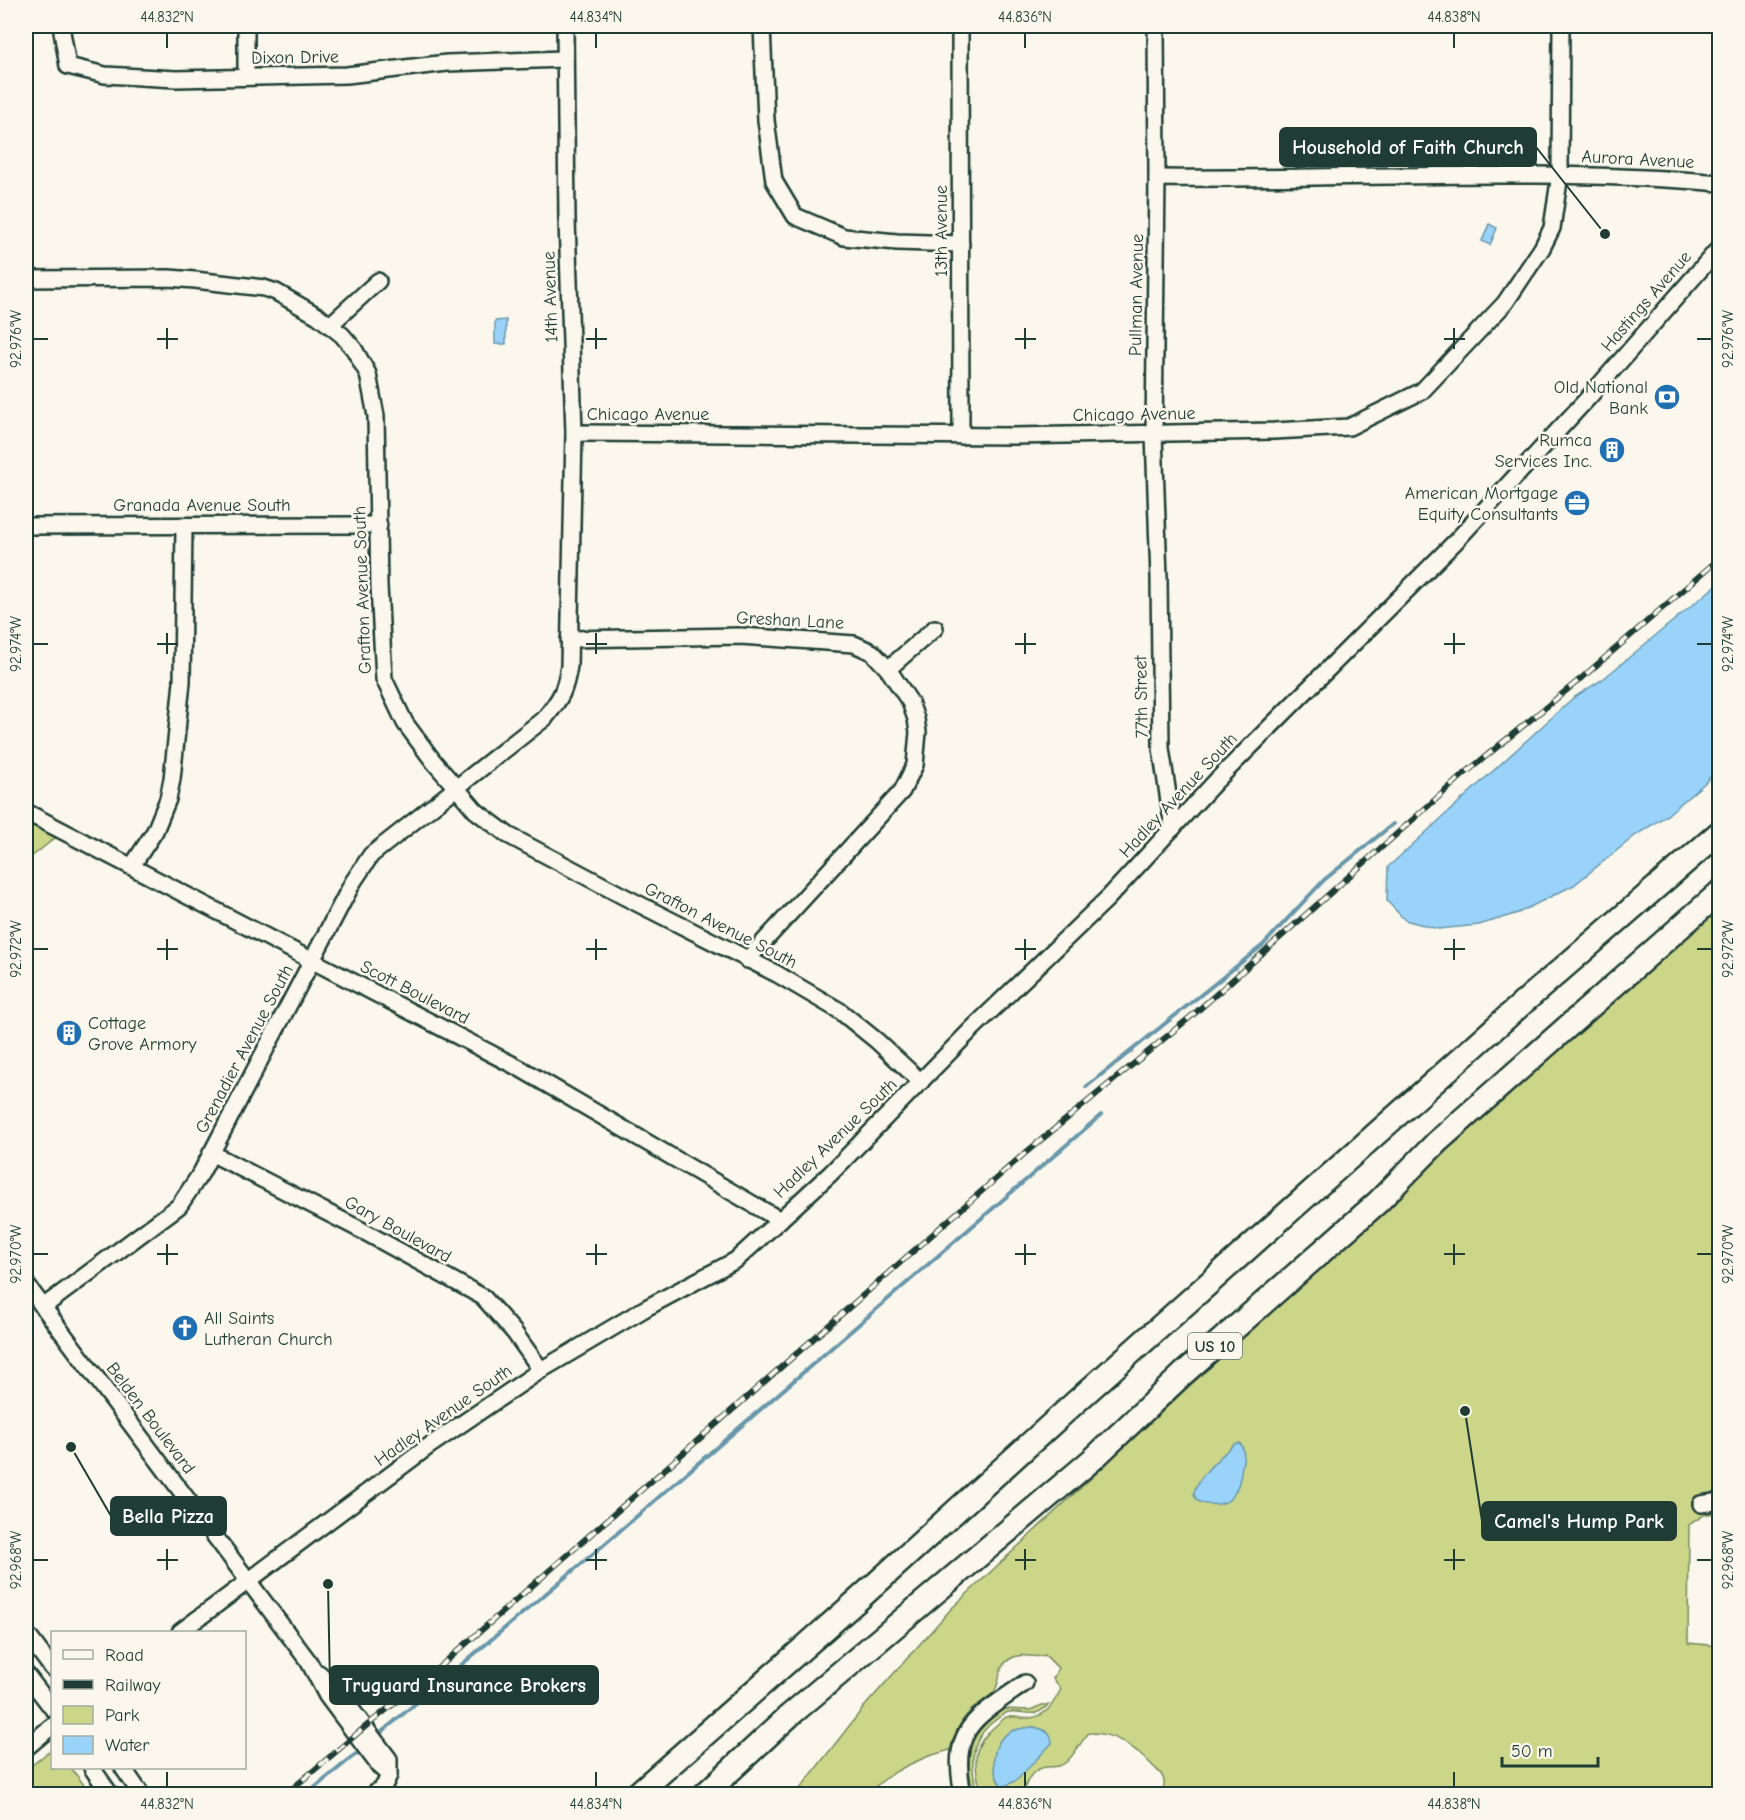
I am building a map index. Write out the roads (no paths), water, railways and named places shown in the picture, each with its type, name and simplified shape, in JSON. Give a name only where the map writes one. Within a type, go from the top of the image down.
[{"type":"highway","name":"US 10","points":[[637,1794],[859,1599],[1078,1400],[1516,1010],[1719,832]]},
{"type":"highway","name":"US 10","points":[[705,1794],[789,1716],[1093,1459],[1184,1373],[1378,1202],[1437,1142],[1719,892]]},
{"type":"street","name":"Dixon Drive","points":[[62,26],[68,66],[105,75],[176,79],[347,75],[447,63],[564,59]]},
{"type":"street","points":[[246,26],[246,77]]},
{"type":"street","name":"14th Avenue","points":[[565,26],[574,433],[569,639]]},
{"type":"street","points":[[762,26],[766,120],[774,181],[795,216],[844,237],[897,242],[961,244]]},
{"type":"street","name":"13th Avenue","points":[[960,26],[961,435]]},
{"type":"street","name":"Pullman Avenue","points":[[1156,26],[1154,434],[1159,566]]},
{"type":"street","name":"Chicago Avenue","points":[[574,433],[1154,434],[1348,427],[1422,391],[1505,303],[1542,248],[1551,228],[1560,174],[1562,26]]},
{"type":"street","name":"Aurora Avenue","points":[[1157,178],[1560,174],[1650,177],[1719,183]]},
{"type":"street","name":"Hastings Avenue","points":[[1431,565],[1589,397],[1719,247]]},
{"type":"street","name":"Grafton Avenue South","points":[[26,279],[169,278],[264,288],[285,297],[330,325],[354,349],[368,374],[376,416],[379,586],[384,679],[405,723],[476,812],[508,835],[777,974],[840,1011],[878,1041],[921,1082]]},
{"type":"street","points":[[330,325],[378,281]]},
{"type":"street","name":"Granada Avenue South","points":[[26,526],[379,525]]},
{"type":"street","points":[[132,866],[155,831],[168,799],[172,779],[182,682],[184,526]]},
{"type":"street","name":"Hadley Avenue South","points":[[181,1631],[429,1446],[541,1370],[646,1308],[736,1260],[830,1174],[1108,898],[1216,781],[1431,565]]},
{"type":"street","name":"77th Street","points":[[1159,566],[1161,748],[1173,828]]},
{"type":"street","points":[[888,669],[935,628]]},
{"type":"street","name":"Greshan Lane","points":[[569,639],[741,636],[854,644],[872,651],[888,669],[910,702],[918,732],[915,765],[902,791],[747,960]]},
{"type":"street","name":"Grenadier Avenue South","points":[[43,1307],[179,1206],[201,1173],[352,882],[371,855],[545,718],[560,700],[565,686],[569,666],[569,639]]},
{"type":"street","name":"Scott Boulevard","points":[[26,812],[521,1069],[780,1220]]},
{"type":"street","name":"Gary Boulevard","points":[[211,1153],[363,1231],[483,1297],[514,1332],[541,1370]]},
{"type":"street","name":"Belden Boulevard","points":[[26,1284],[309,1662],[336,1689],[389,1759],[389,1775],[384,1786],[374,1794]]},
{"type":"street","points":[[1701,1504],[1719,1502]]},
{"type":"street","points":[[26,1633],[51,1667]]},
{"type":"street","points":[[26,1674],[51,1707]]},
{"type":"street","points":[[963,1794],[958,1761],[966,1731],[981,1714],[1025,1683]]},
{"type":"street","points":[[26,1748],[51,1727]]},
{"type":"street","points":[[93,1769],[110,1794]]},
{"type":"street","points":[[124,1769],[141,1794]]},
{"type":"water","points":[[1489,224],[1497,228],[1490,245],[1482,241]]},
{"type":"water","points":[[506,320],[506,344],[495,344],[495,321]]},
{"type":"water","points":[[1719,583],[1719,766],[1707,781],[1666,816],[1636,835],[1574,885],[1518,913],[1479,925],[1438,929],[1405,920],[1387,901],[1388,867],[1573,698],[1603,679]]},
{"type":"water","points":[[1240,1443],[1243,1459],[1239,1483],[1233,1496],[1220,1504],[1201,1502],[1194,1495],[1202,1477],[1234,1444]]},
{"type":"water","points":[[1034,1727],[1047,1732],[1052,1743],[1017,1780],[1005,1786],[1001,1785],[997,1779],[994,1764],[999,1742],[1013,1731]]},
{"type":"waterway","points":[[1086,1087],[1263,945],[1324,880],[1393,824]]},
{"type":"waterway","points":[[377,1736],[607,1542],[1101,1115]]},
{"type":"waterway","points":[[307,1794],[362,1749]]},
{"type":"railway","points":[[286,1794],[436,1670],[1024,1154],[1194,1014],[1463,775],[1584,676],[1720,558]]},
{"type":"place","name":"Household of Faith Church","points":[[1605,234]]},
{"type":"place","name":"Old National Bank","points":[[1667,397]]},
{"type":"place","name":"Rumca Services Inc.","points":[[1612,450]]},
{"type":"place","name":"American Mortgage Equity Consultants","points":[[1577,503]]},
{"type":"place","name":"Cottage Grove Armory","points":[[69,1033]]},
{"type":"place","name":"All Saints Lutheran Church","points":[[185,1328]]},
{"type":"place","name":"Camel's Hump Park","points":[[1465,1411]]},
{"type":"place","name":"Bella Pizza","points":[[71,1447]]},
{"type":"place","name":"Truguard Insurance Brokers","points":[[328,1584]]}]
